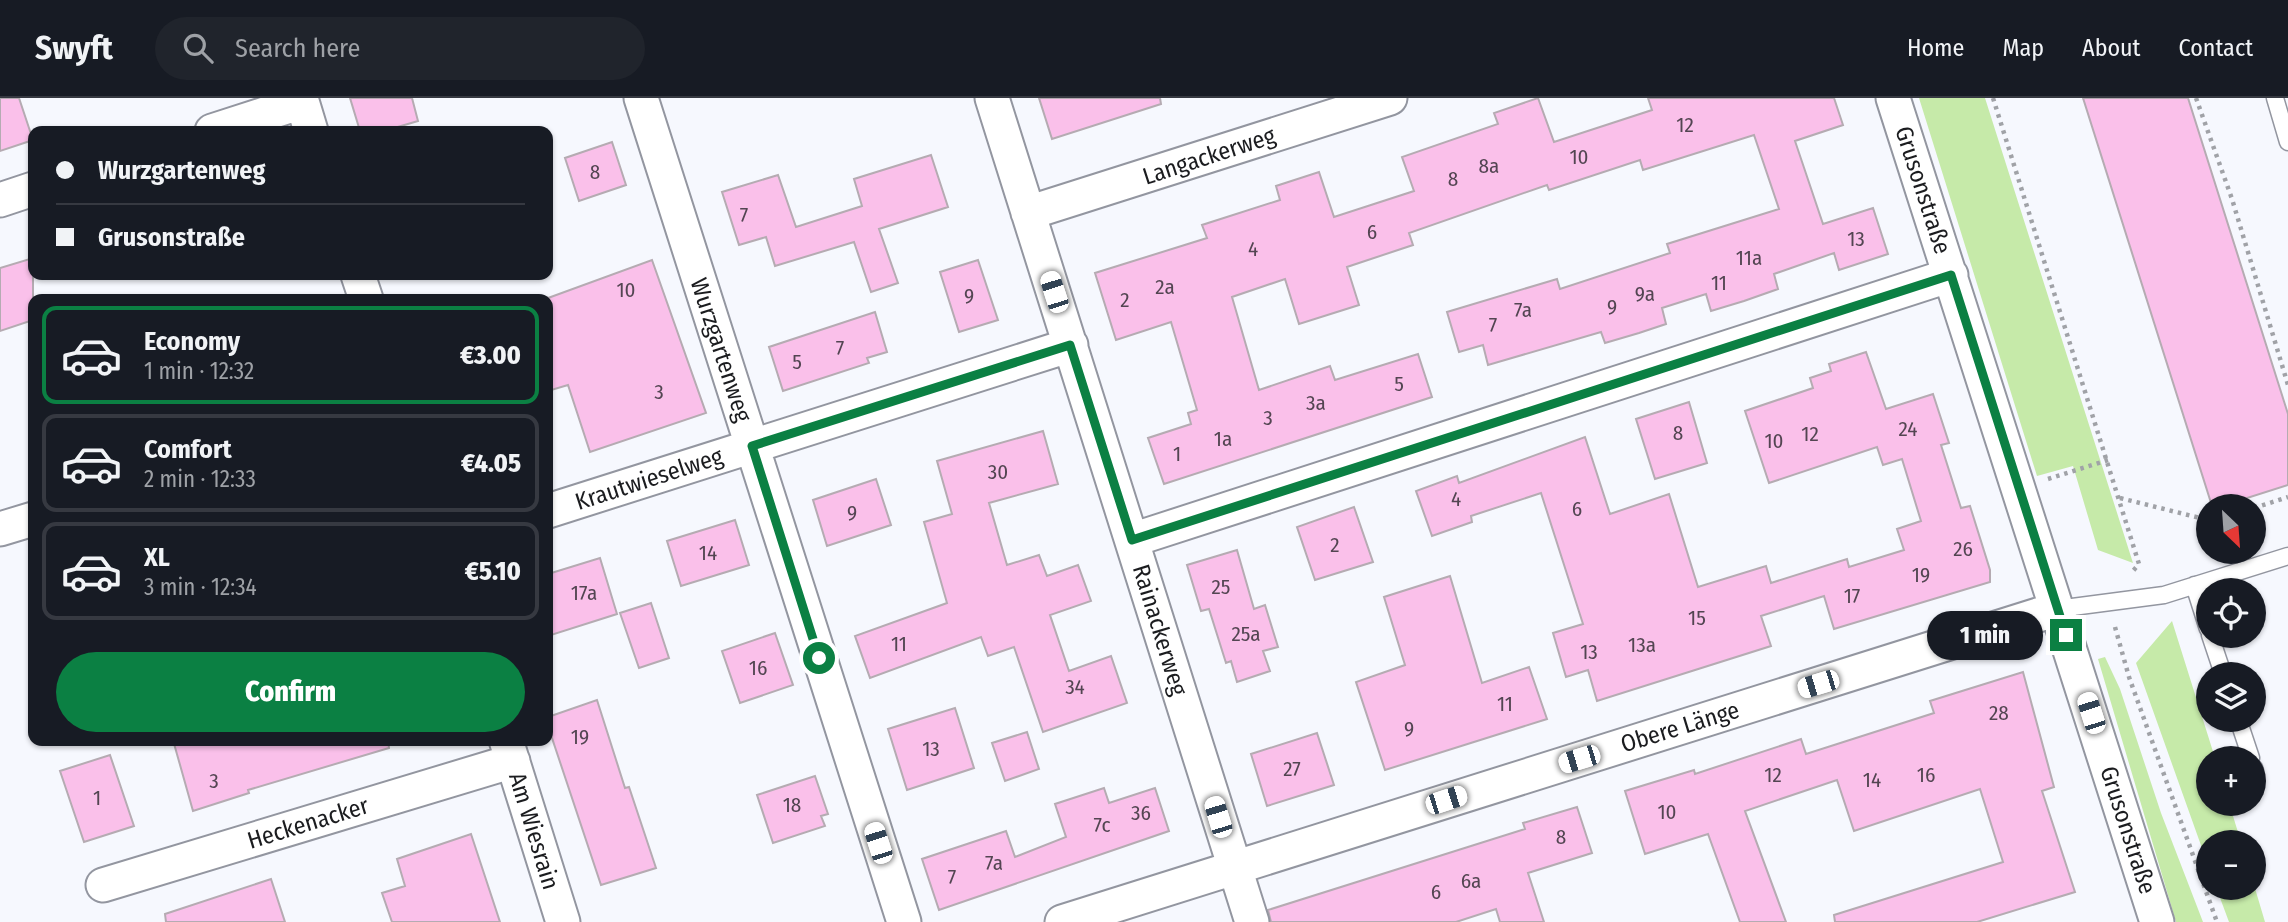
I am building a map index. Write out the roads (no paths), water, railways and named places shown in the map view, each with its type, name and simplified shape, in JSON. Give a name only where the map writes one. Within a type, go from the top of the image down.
[{"type":"street","name":"Wurzgartenweg","points":[[640,98],[904,922]]},
{"type":"street","name":"Rainackerweg","points":[[992,98],[1252,922]]},
{"type":"street","name":"Langackerweg","points":[[1028,213],[1390,98]]},
{"type":"street","name":"Grusonstraße","points":[[1893,98],[2158,922]]},
{"type":"street","points":[[234,126],[305,110]]},
{"type":"street","points":[[0,200],[28,191]]},
{"type":"street","points":[[1132,540],[1951,275]]},
{"type":"street","name":"Krautwieselweg","points":[[553,509],[1070,345]]},
{"type":"street","points":[[0,529],[28,521]]},
{"type":"street","name":"Obere Länge","points":[[1062,922],[2057,609]]},
{"type":"street","name":"Heckenacker","points":[[103,886],[509,751]]},
{"type":"street","name":"Am Wiesrain","points":[[509,751],[563,922]]},
{"type":"lane","points":[[2275,98],[2288,142]]},
{"type":"lane","points":[[2057,609],[2164,595],[2288,556]]},
{"type":"lane","points":[[2194,585],[2196,591]]}]
